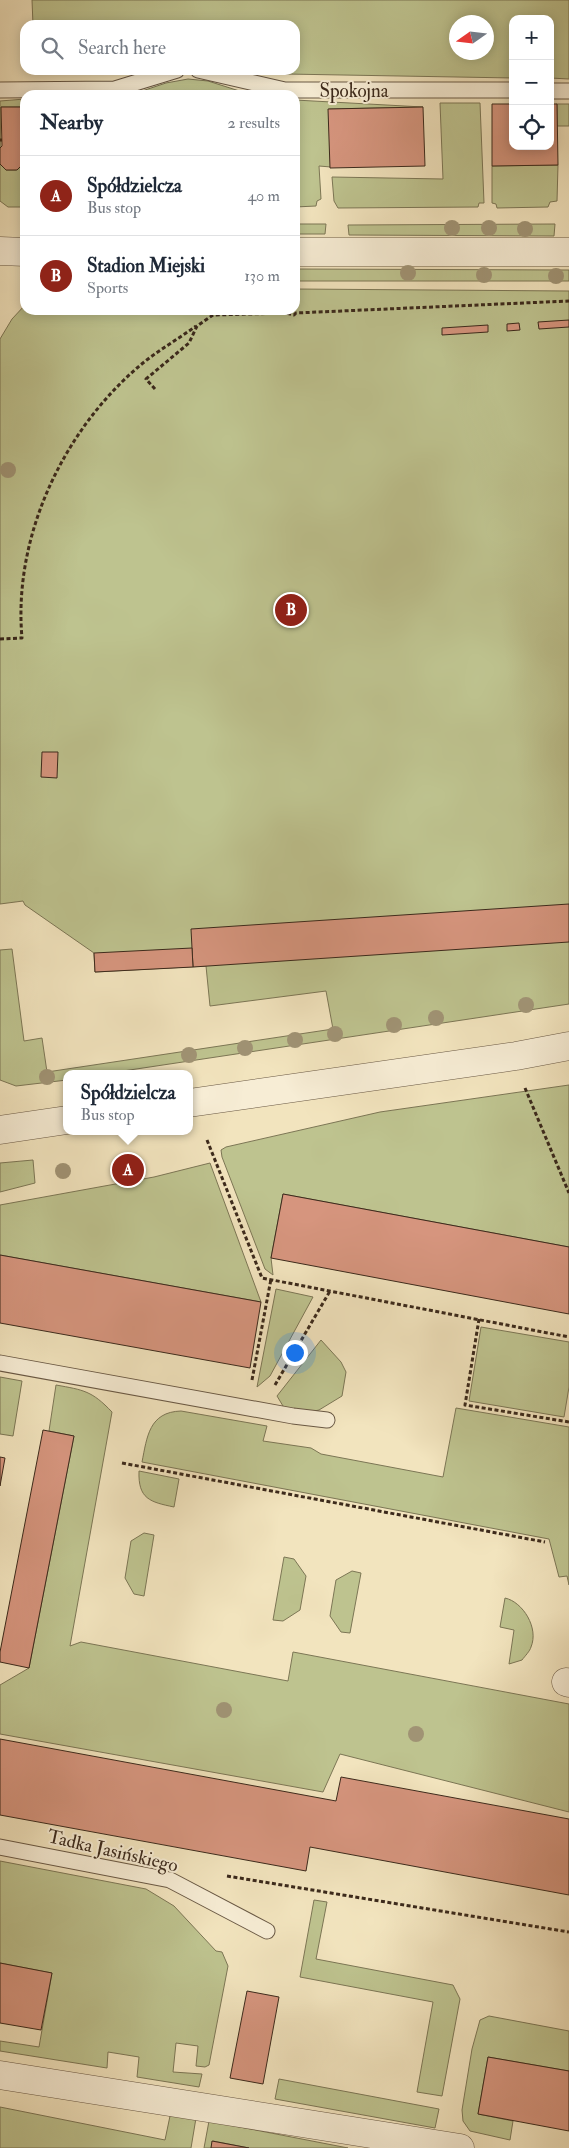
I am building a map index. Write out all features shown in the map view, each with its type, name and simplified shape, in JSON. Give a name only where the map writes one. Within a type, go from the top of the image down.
[{"type":"street","points":[[0,251],[20,252]]},
{"type":"street","points":[[300,252],[569,252]]},
{"type":"street","points":[[193,1102],[516,1056],[569,1046]]},
{"type":"street","points":[[0,1130],[63,1121]]},
{"type":"street","points":[[0,2075],[455,2148]]},
{"type":"lane","points":[[0,90],[115,89],[161,75]]},
{"type":"lane","name":"Spokojna","points":[[220,75],[285,90],[509,90]]},
{"type":"lane","points":[[554,90],[569,91]]},
{"type":"lane","points":[[0,1363],[283,1415],[327,1420]]},
{"type":"lane","name":"Tadka Jasińskiego","points":[[0,1847],[170,1880],[267,1930]]},
{"type":"path","points":[[300,313],[569,301]]},
{"type":"path","points":[[0,639],[22,638],[20,618],[22,582],[32,537],[42,504],[70,447],[97,409],[138,368],[213,315]]},
{"type":"path","points":[[155,389],[146,379],[189,344],[197,326]]},
{"type":"path","points":[[524,1088],[569,1193]]},
{"type":"path","points":[[207,1140],[262,1278],[569,1336]]},
{"type":"path","points":[[252,1382],[271,1279]]},
{"type":"path","points":[[274,1387],[330,1291]]},
{"type":"path","points":[[479,1319],[465,1405],[569,1422]]},
{"type":"path","points":[[122,1463],[545,1542]]},
{"type":"path","points":[[317,1891],[569,1932]]},
{"type":"green space","points":[[32,0],[569,0],[569,79],[554,78],[554,15],[509,15],[509,78],[300,74],[300,20],[33,20]]},
{"type":"green space","points":[[188,79],[208,81],[236,90],[145,90],[166,83]]},
{"type":"green space","points":[[20,99],[20,107],[1,107],[0,148],[0,101]]},
{"type":"green space","points":[[300,100],[423,107],[329,109],[331,167],[319,166],[321,199],[317,201],[316,206],[300,207]]},
{"type":"green space","points":[[440,103],[480,103],[484,203],[479,203],[478,207],[338,208],[334,201],[332,177],[443,179]]},
{"type":"green space","points":[[557,104],[569,104],[569,126],[557,126]]},
{"type":"green space","points":[[0,164],[6,170],[16,170],[20,167],[20,207],[8,207],[0,201]]},
{"type":"green space","points":[[558,165],[557,201],[550,202],[548,207],[497,208],[496,204],[492,203],[492,166]]},
{"type":"green space","points":[[300,224],[326,224],[325,234],[300,234]]},
{"type":"green space","points":[[555,224],[554,236],[349,235],[348,225]]},
{"type":"green space","points":[[300,269],[569,270],[569,281],[300,281]]},
{"type":"green space","points":[[300,289],[569,291],[569,1004],[130,1070],[63,1070],[63,1080],[16,1086],[0,1080],[0,950],[12,949],[24,1041],[42,1038],[47,1072],[333,1029],[326,991],[210,1006],[206,966],[95,972],[94,953],[25,905],[23,901],[0,904],[0,339],[12,319],[20,310],[20,315],[300,315]]},
{"type":"green space","points":[[569,1085],[569,1247],[283,1194],[271,1258],[273,1275],[265,1269],[221,1150],[226,1147],[380,1112]]},
{"type":"green space","points":[[33,1160],[35,1183],[0,1192],[0,1163]]},
{"type":"green space","points":[[210,1163],[261,1302],[0,1255],[0,1205],[154,1177]]},
{"type":"green space","points":[[276,1289],[313,1297],[270,1376],[257,1387]]},
{"type":"green space","points":[[481,1327],[569,1342],[569,1387],[564,1417],[469,1401]]},
{"type":"green space","points":[[321,1340],[341,1362],[346,1372],[342,1396],[319,1410],[293,1416],[283,1406],[277,1396]]},
{"type":"green space","points":[[0,1377],[22,1381],[13,1436],[0,1434]]},
{"type":"green space","points":[[56,1385],[87,1392],[112,1412],[70,1646],[81,1642],[288,1681],[293,1652],[569,1704],[569,1812],[340,1754],[323,1792],[0,1734],[0,1685],[29,1668],[74,1436],[49,1431]]},
{"type":"green space","points":[[456,1408],[569,1427],[569,1585],[567,1576],[559,1577],[549,1539],[142,1462],[151,1427],[162,1416],[170,1412],[181,1411],[267,1426],[263,1441],[311,1448],[321,1454],[443,1477]]},
{"type":"green space","points":[[139,1471],[179,1479],[174,1507],[147,1498],[141,1488]]},
{"type":"green space","points":[[144,1533],[154,1535],[144,1596],[134,1594],[125,1578],[131,1541]]},
{"type":"green space","points":[[284,1557],[294,1559],[306,1576],[300,1610],[283,1621],[273,1620]]},
{"type":"green space","points":[[352,1571],[361,1573],[350,1633],[341,1632],[330,1616],[336,1580]]},
{"type":"green space","points":[[505,1598],[512,1600],[523,1610],[528,1617],[533,1632],[533,1640],[529,1652],[522,1660],[509,1664],[514,1630],[500,1627]]},
{"type":"green space","points":[[0,1861],[146,1889],[174,1906],[216,1951],[222,1952],[228,1966],[209,2065],[205,2067],[196,2066],[198,2046],[176,2043],[173,2072],[202,2074],[199,2087],[137,2077],[139,2057],[108,2052],[107,2068],[0,2051],[0,2041],[39,2047],[52,1973],[0,1963]]},
{"type":"green space","points":[[314,1900],[327,1902],[316,1959],[453,1985],[460,1999],[442,2096],[417,2092],[433,2002],[300,1977]]},
{"type":"green space","points":[[489,2016],[569,2031],[569,2071],[488,2057],[478,2114],[513,2121],[510,2140],[470,2131],[463,2121],[462,2110],[472,2049],[480,2020]]},
{"type":"green space","points":[[279,2079],[439,2109],[435,2128],[275,2099]]},
{"type":"green space","points":[[0,2107],[165,2140],[170,2116],[196,2118],[191,2148],[0,2148]]},
{"type":"green space","points":[[209,2121],[348,2148],[249,2148],[213,2141],[211,2148],[204,2148]]},
{"type":"building","points":[[492,104],[509,104],[509,150],[554,150],[554,104],[557,104],[558,165],[492,166]]},
{"type":"building","points":[[1,107],[20,107],[20,167],[17,170],[6,170],[0,164],[0,148],[2,146]]},
{"type":"building","points":[[423,107],[425,166],[330,168],[328,109]]},
{"type":"building","points":[[569,320],[569,327],[539,329],[538,322]]},
{"type":"building","points":[[519,323],[520,330],[507,331],[507,324]]},
{"type":"building","points":[[488,325],[488,332],[442,335],[442,328]]},
{"type":"building","points":[[42,752],[58,752],[57,778],[41,777]]},
{"type":"building","points":[[569,904],[569,942],[193,967],[191,929]]},
{"type":"building","points":[[192,948],[193,967],[95,972],[94,953]]},
{"type":"building","points":[[283,1194],[569,1247],[569,1314],[271,1258]]},
{"type":"building","points":[[0,1255],[261,1302],[250,1368],[0,1323]]},
{"type":"building","points":[[43,1430],[74,1436],[29,1668],[0,1662],[0,1652]]},
{"type":"building","points":[[0,1457],[5,1458],[0,1486]]},
{"type":"building","points":[[0,1739],[336,1801],[341,1777],[569,1819],[569,1895],[310,1847],[306,1871],[0,1815]]},
{"type":"building","points":[[0,1963],[52,1973],[41,2030],[0,2023]]},
{"type":"building","points":[[247,1991],[279,1997],[263,2084],[230,2078]]},
{"type":"building","points":[[488,2057],[569,2071],[569,2131],[478,2114]]},
{"type":"building","points":[[212,2141],[249,2148],[211,2148]]},
{"type":"place","name":"Stadion Miejski","points":[[291,610]]},
{"type":"place","name":"Spółdzielcza","points":[[128,1170]]}]
